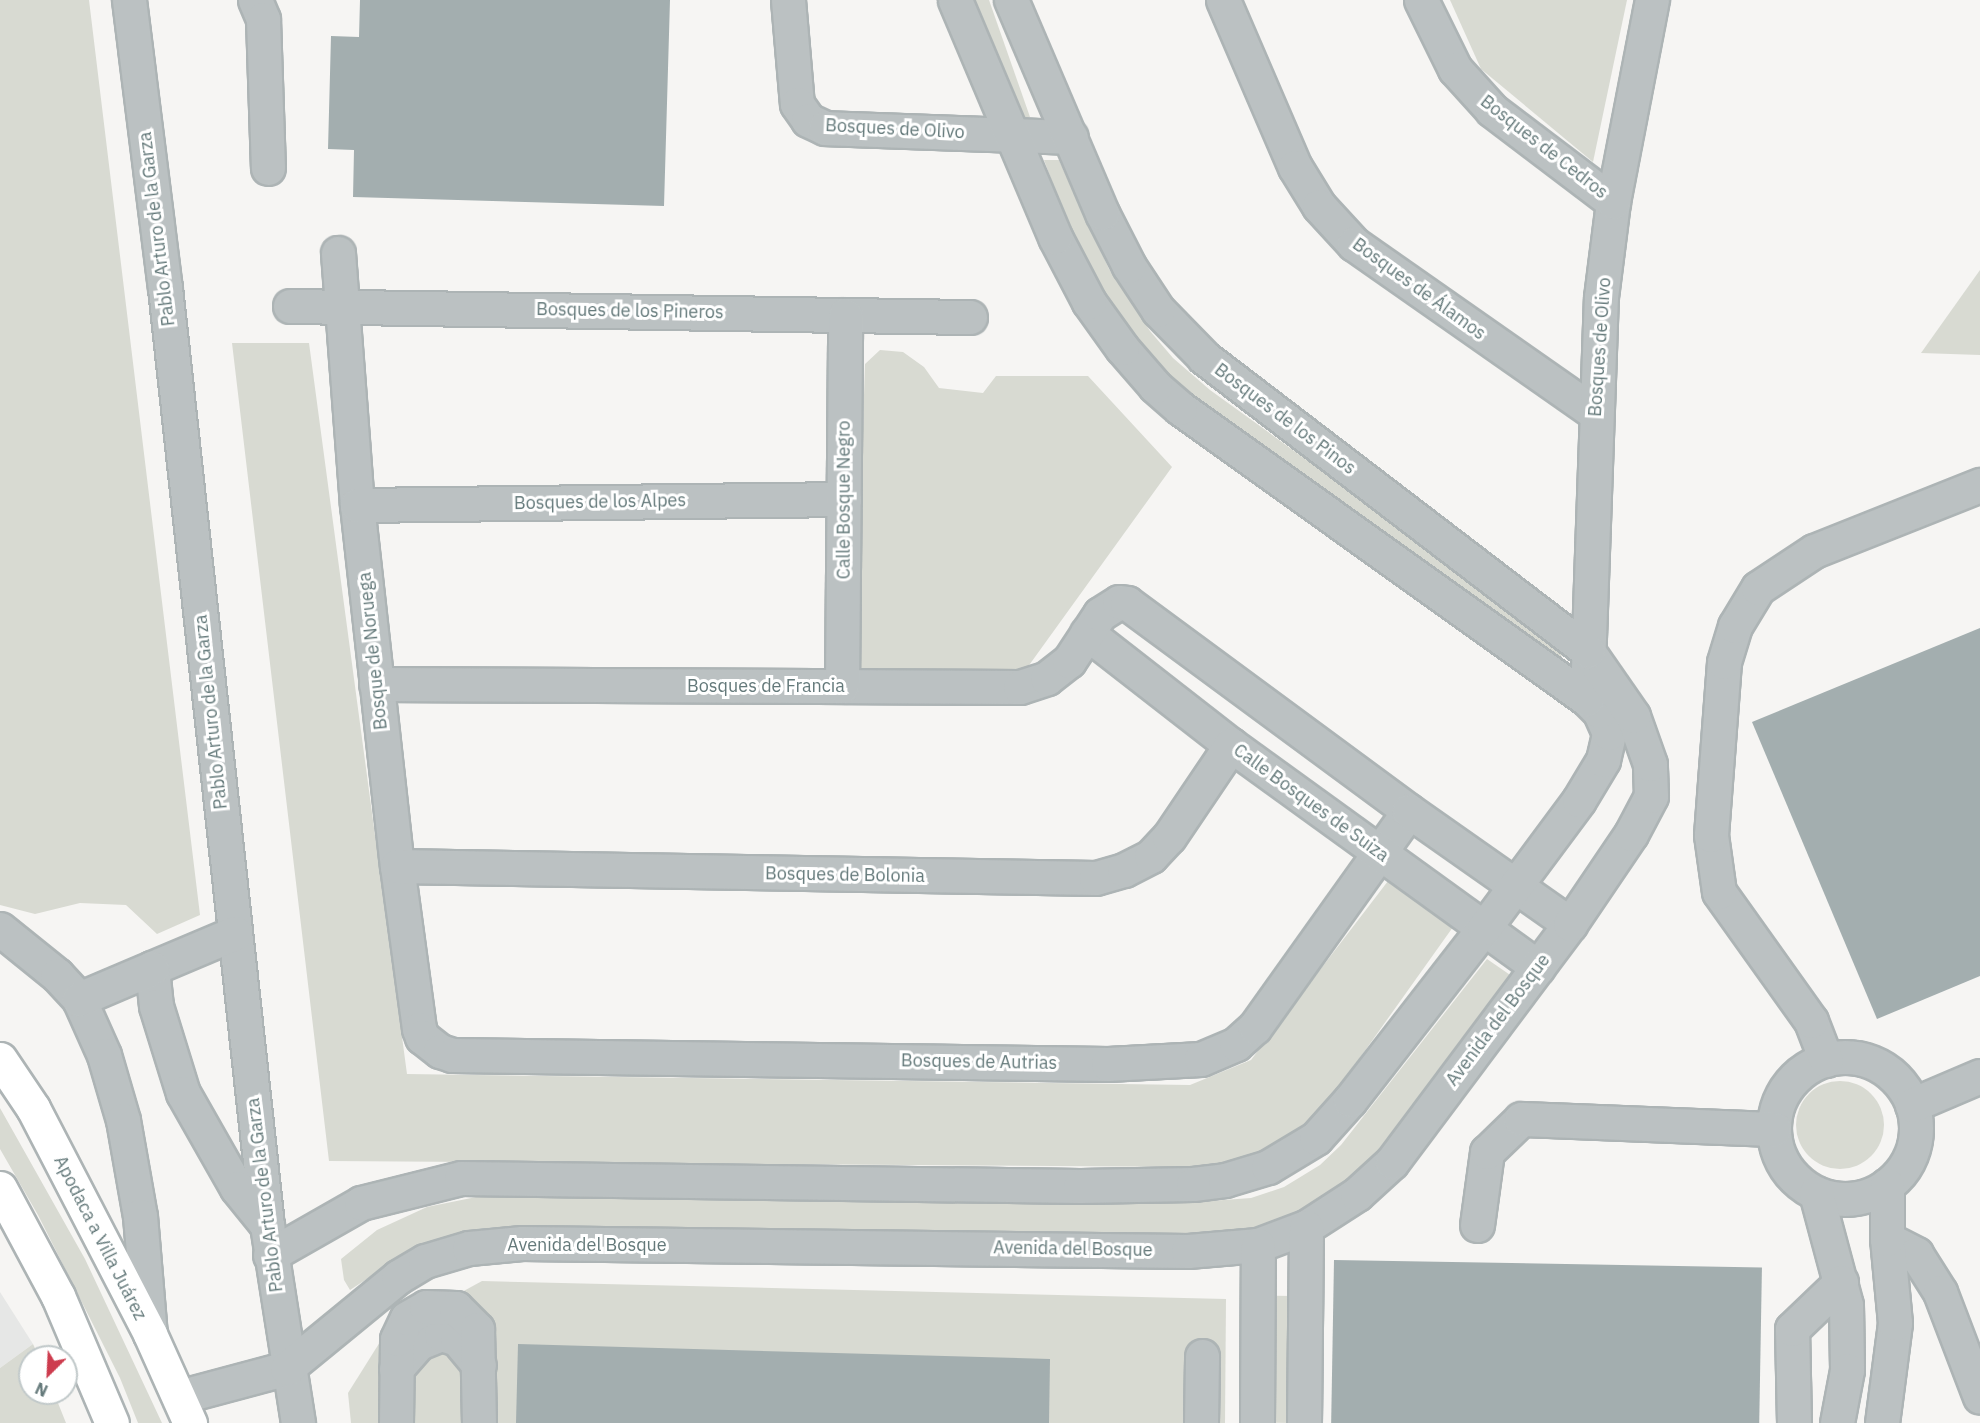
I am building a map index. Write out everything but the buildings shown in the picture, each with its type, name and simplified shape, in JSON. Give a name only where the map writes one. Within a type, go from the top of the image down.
[{"type":"main road","name":"Apodaca a Villa Juárez","points":[[0,1059],[33,1108],[150,1334],[185,1410]]},
{"type":"main road","points":[[0,1188],[58,1296],[112,1423]]},
{"type":"street","name":"Pablo Arturo de la Garza","points":[[129,0],[166,299],[269,1240],[287,1368],[298,1423]]},
{"type":"street","points":[[255,0],[263,19],[268,168]]},
{"type":"street","name":"Bosques de Olivo","points":[[788,0],[797,104],[808,120],[825,128],[1071,137]]},
{"type":"street","points":[[152,968],[156,1006],[183,1093],[269,1240],[361,1203],[461,1178],[1080,1186],[1225,1180],[1268,1167],[1316,1138],[1484,928],[1579,800],[1603,760],[1609,733],[1599,711],[1587,699],[1155,386],[1089,302],[1055,237],[955,0]]},
{"type":"street","name":"Bosques de los Pinos","points":[[1011,0],[1129,266],[1158,310],[1204,357],[1588,651],[1633,716],[1650,764]]},
{"type":"street","name":"Bosques de Álamos","points":[[1223,0],[1295,167],[1319,206],[1354,244],[1594,412]]},
{"type":"street","name":"Bosques de Cedros","points":[[1421,0],[1455,69],[1492,110],[1614,202]]},
{"type":"street","name":"Bosques de Olivo","points":[[1587,699],[1594,412],[1601,297],[1614,202],[1652,0]]},
{"type":"street","name":"Bosque de Noruega","points":[[338,253],[357,505],[397,866],[419,1029],[430,1045]]},
{"type":"street","name":"Bosques de los Pineros","points":[[290,306],[970,317]]},
{"type":"street","name":"Calle Bosque Negro","points":[[842,686],[845,315]]},
{"type":"street","points":[[1826,1060],[1811,1021],[1719,892],[1711,835],[1724,662],[1734,626],[1758,588],[1814,551],[1980,484]]},
{"type":"street","name":"Bosques de los Alpes","points":[[357,505],[844,499]]},
{"type":"street","name":"Bosques de Francia","points":[[376,684],[1020,687],[1047,678],[1069,661],[1100,614],[1119,602],[1134,606],[1409,811]]},
{"type":"street","name":"Calle Bosques de Suiza","points":[[1087,633],[1231,745],[1538,967]]},
{"type":"street","name":"Bosques de Bolonia","points":[[397,866],[1096,878],[1124,870],[1151,856],[1170,837],[1231,745]]},
{"type":"street","name":"Avenida del Bosque","points":[[287,1368],[398,1277],[425,1261],[469,1248],[522,1243],[1188,1251],[1258,1245],[1306,1227],[1357,1194],[1392,1162],[1570,924],[1643,814],[1651,796],[1650,764]]},
{"type":"street","points":[[1409,811],[1570,924]]},
{"type":"street","name":"Bosques de Autrias","points":[[430,1045],[452,1055],[1108,1064],[1201,1059],[1236,1044],[1255,1027],[1382,854],[1409,811]]},
{"type":"street","points":[[0,929],[57,975],[79,999],[104,1055],[123,1120],[140,1216],[150,1334]]},
{"type":"street","points":[[79,999],[235,933]]},
{"type":"street","points":[[1856,1058],[1882,1068],[1900,1083],[1912,1105],[1915,1142],[1907,1162],[1887,1185],[1850,1198],[1816,1193],[1790,1173],[1776,1143],[1774,1129],[1783,1094],[1802,1072],[1826,1060],[1856,1058]]},
{"type":"street","points":[[1912,1105],[1980,1076]]},
{"type":"street","points":[[1477,1225],[1487,1152],[1521,1119],[1774,1129]]},
{"type":"street","points":[[1882,1423],[1895,1323],[1887,1239],[1887,1185]]},
{"type":"street","points":[[1816,1193],[1841,1282],[1849,1337],[1837,1423]]},
{"type":"street","points":[[1304,1423],[1306,1227]]},
{"type":"street","points":[[1887,1239],[1916,1254],[1940,1292],[1980,1396]]},
{"type":"street","points":[[1257,1423],[1258,1245]]},
{"type":"street","points":[[1794,1423],[1792,1329],[1841,1282]]},
{"type":"street","points":[[396,1423],[397,1339],[407,1318],[426,1307],[456,1308],[477,1329],[479,1423]]},
{"type":"street","points":[[1201,1423],[1202,1356]]},
{"type":"street","points":[[185,1410],[287,1368]]},
{"type":"shaded area","points":[[0,0],[89,0],[200,915],[157,934],[126,905],[80,903],[35,914],[0,905]]},
{"type":"shaded area","points":[[971,0],[989,0],[1030,117],[1017,121]]},
{"type":"shaded area","points":[[1450,0],[1627,0],[1593,162],[1481,69]]},
{"type":"shaded area","points":[[1044,160],[1059,160],[1109,269],[1150,331],[1173,358],[1210,390],[1561,644],[1562,667],[1199,406],[1159,370],[1120,322],[1075,243]]},
{"type":"shaded area","points":[[1980,270],[1980,355],[1921,353]]},
{"type":"shaded area","points":[[232,343],[309,343],[407,1074],[1190,1085],[1251,1060],[1388,881],[1453,927],[1317,1118],[1293,1137],[1250,1159],[1208,1167],[329,1161]]},
{"type":"shaded area","points":[[880,350],[903,352],[924,367],[939,388],[983,393],[996,376],[1088,376],[1172,467],[1022,675],[855,678],[865,364]]},
{"type":"shaded area","points":[[1487,959],[1516,979],[1362,1170],[1293,1222],[1206,1240],[497,1227],[469,1230],[411,1250],[350,1290],[344,1280],[341,1259],[377,1230],[427,1207],[491,1194],[1210,1201],[1251,1198],[1284,1187],[1320,1165],[1341,1145]]},
{"type":"shaded area","points":[[1840,1081],[1857,1084],[1871,1094],[1881,1108],[1884,1125],[1881,1142],[1871,1156],[1857,1166],[1840,1169],[1823,1166],[1809,1156],[1799,1142],[1796,1125],[1799,1108],[1809,1094],[1823,1084]]},
{"type":"shaded area","points":[[0,1108],[85,1259],[162,1423],[138,1423],[120,1378],[38,1215],[0,1149]]},
{"type":"shaded area","points":[[482,1281],[1226,1299],[1225,1423],[351,1423],[348,1393],[385,1334]]},
{"type":"shaded area","points":[[0,1292],[33,1344],[18,1345],[18,1355],[0,1368]]},
{"type":"shaded area","points":[[1274,1296],[1294,1296],[1292,1423],[1272,1423]]},
{"type":"shaded area","points":[[18,1355],[18,1405],[59,1405],[66,1423],[0,1423],[0,1368]]}]
